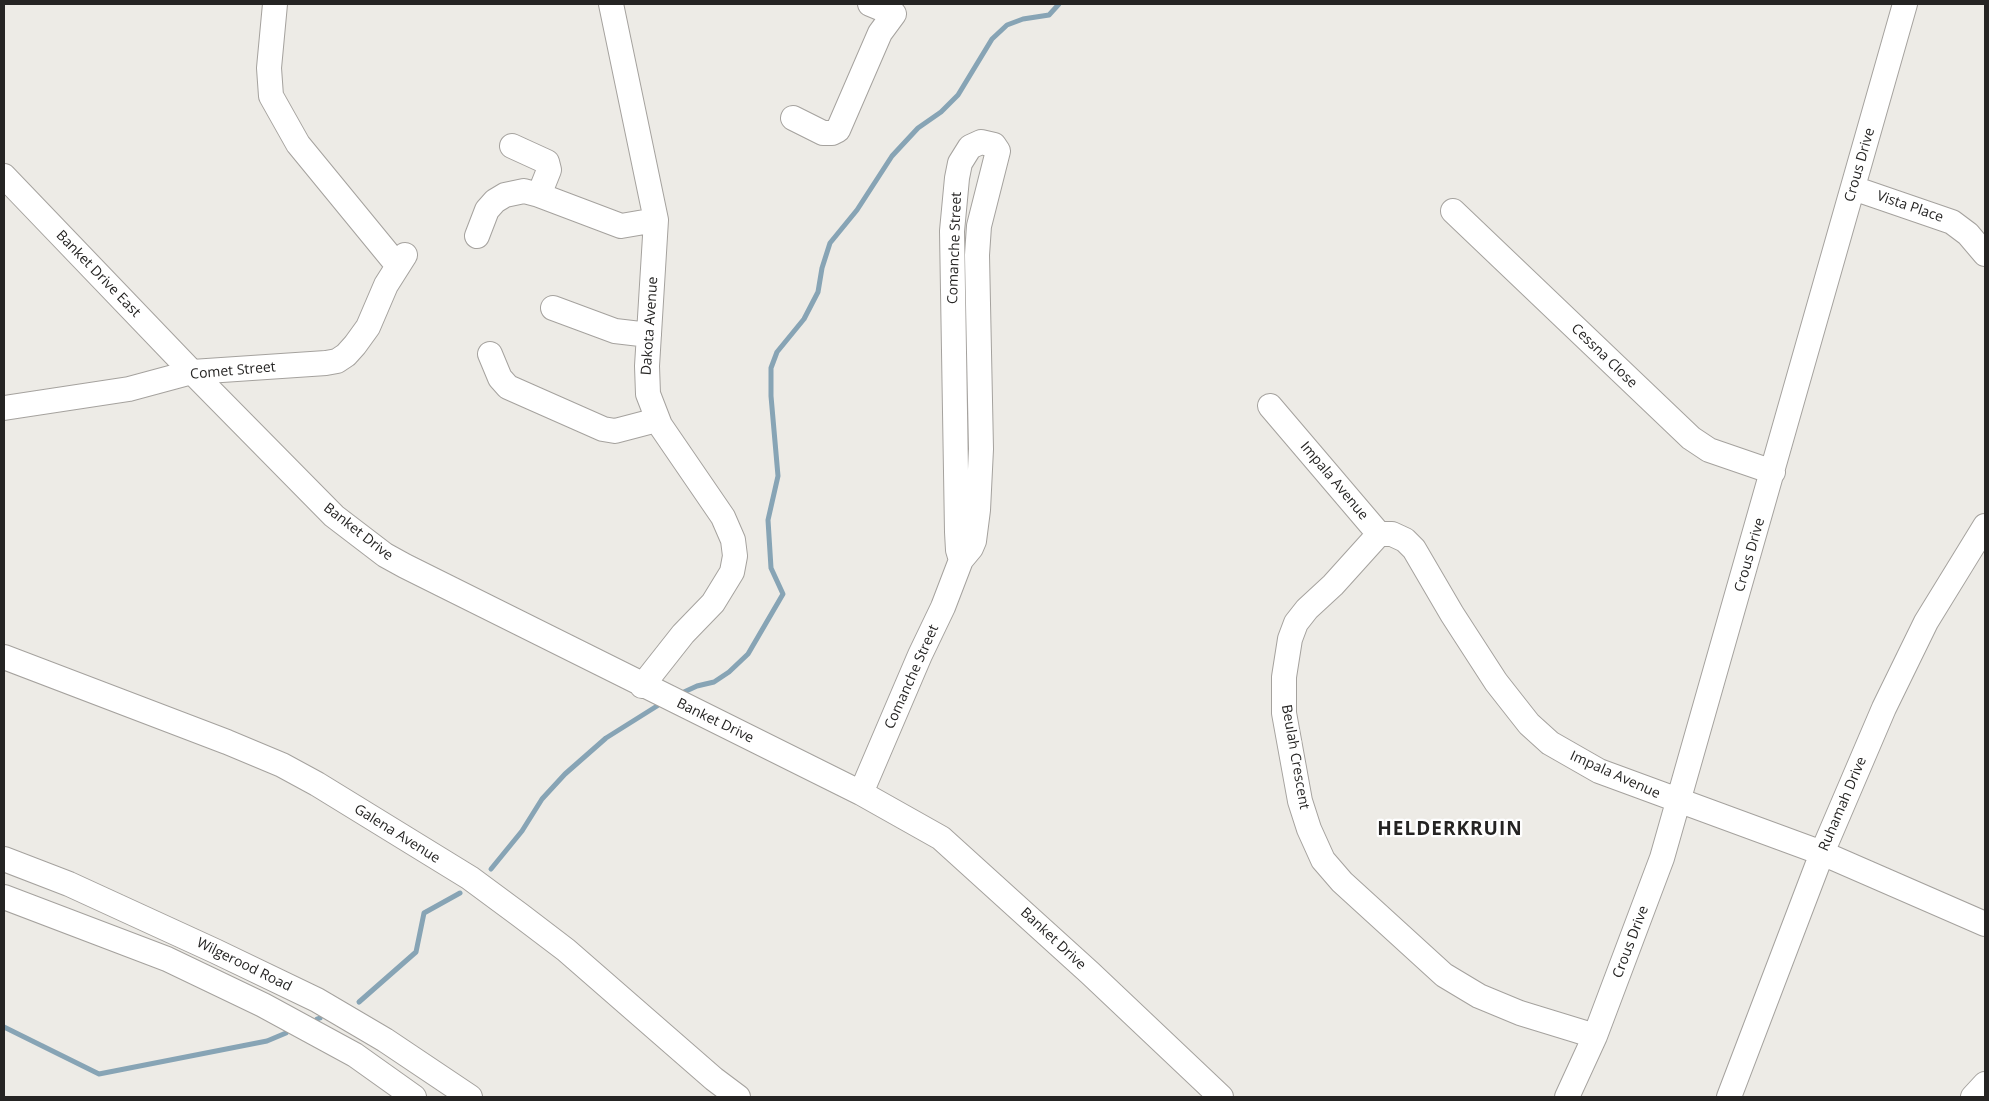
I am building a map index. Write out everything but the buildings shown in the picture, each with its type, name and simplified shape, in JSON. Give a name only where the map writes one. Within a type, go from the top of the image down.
[{"type":"street","name":"Comet Street","points":[[4,408],[130,389],[192,372],[337,361],[346,355],[368,327],[386,284],[402,261],[298,144],[270,96],[269,68],[274,4]]},
{"type":"street","name":"Dakota Avenue","points":[[611,4],[656,220],[646,381],[648,394],[657,420],[723,517],[733,540],[735,556],[732,572],[713,603],[683,634],[642,686]]},
{"type":"street","points":[[870,4],[900,9]]},
{"type":"street","name":"Crous Drive","points":[[1567,1097],[1595,1036],[1662,858],[1905,4]]},
{"type":"street","points":[[792,118],[823,133],[832,133],[838,130],[880,33],[900,9]]},
{"type":"street","name":"Comanche Street","points":[[861,793],[920,654],[943,607],[961,560],[974,541],[978,510],[980,449],[977,255],[979,226],[998,152],[994,145],[981,142],[970,147],[960,163],[952,231],[956,532],[961,560]]},
{"type":"street","points":[[512,146],[547,162],[549,170],[539,195]]},
{"type":"street","name":"Banket Drive East","points":[[4,176],[192,372]]},
{"type":"street","name":"Vista Place","points":[[1853,188],[1952,222],[1968,234],[1985,254]]},
{"type":"street","points":[[477,236],[488,210],[495,201],[505,195],[524,191],[620,226],[656,220]]},
{"type":"street","name":"Cessna Close","points":[[1453,211],[1691,438],[1709,450],[1773,472]]},
{"type":"street","points":[[553,308],[615,331],[649,334]]},
{"type":"street","points":[[490,354],[500,378],[508,388],[603,429],[615,431],[657,420]]},
{"type":"street","name":"Banket Drive","points":[[192,372],[334,516],[385,555],[642,686],[861,793],[941,838],[1097,979],[1221,1097]]},
{"type":"street","name":"Impala Avenue","points":[[1270,406],[1379,534],[1392,534],[1405,540],[1414,549],[1452,614],[1496,682],[1529,724],[1550,744],[1599,771],[1678,802],[1822,853],[1985,924]]},
{"type":"street","name":"Ruhamah Drive","points":[[1730,1097],[1822,853],[1884,708],[1926,622],[1985,526]]},
{"type":"street","name":"Beulah Crescent","points":[[1379,534],[1307,609],[1296,623],[1290,639],[1284,677],[1284,713],[1300,801],[1309,829],[1323,860],[1342,882],[1444,975],[1487,1000],[1520,1013],[1595,1036]]},
{"type":"street","name":"Galena Avenue","points":[[4,657],[227,742],[282,766],[317,784],[470,878],[520,915],[566,950],[714,1079],[738,1097]]},
{"type":"street","name":"Wilgerood Road","points":[[4,858],[69,884],[216,950],[317,1000],[385,1040],[470,1097]]},
{"type":"street","name":"Wilgerood Road","points":[[4,897],[167,958],[263,1005],[355,1055],[414,1097]]},
{"type":"street","points":[[1973,1097],[1985,1084]]},
{"type":"waterway","points":[[684,692],[697,686],[714,682],[729,672],[748,654],[783,594],[771,568],[768,520],[778,476],[771,396],[771,368],[777,352],[804,319],[818,292],[822,268],[830,243],[857,210],[892,156],[918,128],[941,112],[958,95],[992,39],[1007,25],[1023,19],[1049,15],[1059,4]]},
{"type":"waterway","points":[[491,869],[522,831],[542,799],[565,774],[606,738],[657,706]]},
{"type":"waterway","points":[[359,1002],[416,952],[424,913],[460,893]]},
{"type":"waterway","points":[[4,1027],[99,1074],[267,1041],[286,1033]]},
{"type":"district","name":"HELDERKRUIN","points":[[1450,830]]}]
